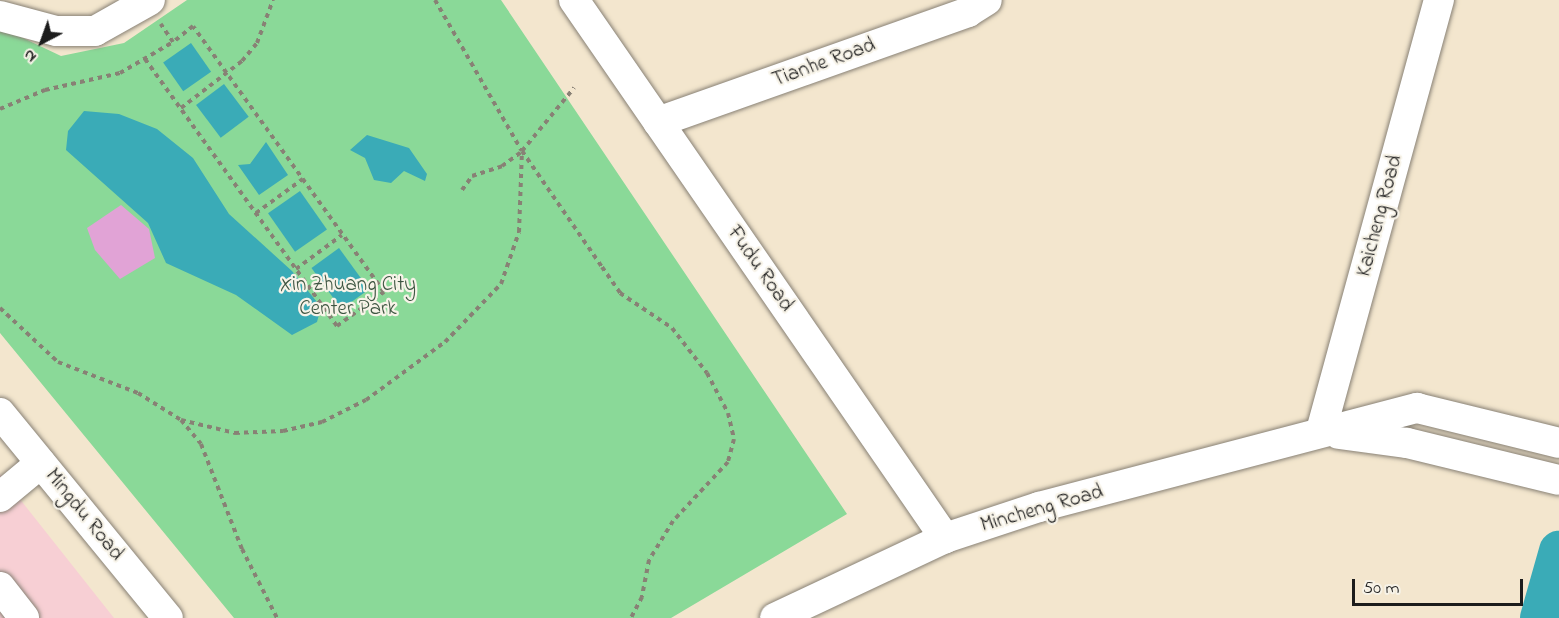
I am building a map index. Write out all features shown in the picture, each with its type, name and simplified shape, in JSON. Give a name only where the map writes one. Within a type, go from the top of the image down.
[{"type":"street","name":"Fudu Road","points":[[574,0],[945,538]]},
{"type":"street","name":"Tianhe Road","points":[[658,122],[968,12],[987,0]]},
{"type":"street","name":"Kaicheng Road","points":[[1321,431],[1439,0]]},
{"type":"street","points":[[0,16],[56,31],[95,31],[149,2]]},
{"type":"street","name":"Mincheng Road","points":[[775,618],[945,538],[1039,507],[1321,431],[1417,408],[1558,443]]},
{"type":"street","name":"Mingdu Road","points":[[0,413],[168,618]]},
{"type":"street","name":"Mincheng Road","points":[[1321,431],[1407,443],[1552,478]]},
{"type":"street","points":[[0,496],[41,463]]},
{"type":"path","points":[[181,108],[227,74],[257,43],[273,0]]},
{"type":"path","points":[[435,0],[522,151],[621,293],[672,328],[707,373],[734,439],[728,462],[673,521],[649,560],[642,597],[631,618]]},
{"type":"path","points":[[149,2],[173,42]]},
{"type":"path","points":[[0,109],[45,90],[120,73],[173,42],[193,26],[384,292],[337,326],[145,59]]},
{"type":"path","points":[[462,190],[472,177],[502,166],[522,151],[574,87]]},
{"type":"path","points":[[0,308],[58,362],[138,393],[181,420],[209,431],[235,433],[284,431],[322,422],[366,399],[445,342],[488,303],[505,275],[519,232],[522,151]]},
{"type":"path","points":[[256,213],[303,179]]},
{"type":"path","points":[[296,269],[342,235]]},
{"type":"path","points":[[181,420],[201,444],[242,549],[278,618]]},
{"type":"shaded area","points":[[0,474],[114,618],[0,618]]},
{"type":"green space","name":"Xin Zhuang City Center Park","points":[[187,0],[501,0],[847,514],[671,618],[234,618],[0,333],[0,27],[61,56],[124,43]]},
{"type":"water","points":[[191,43],[211,72],[183,91],[163,63]]},
{"type":"water","points":[[224,84],[249,117],[221,138],[196,105]]},
{"type":"water","points":[[84,111],[119,114],[157,129],[193,158],[229,214],[292,271],[321,307],[317,322],[292,335],[236,295],[166,263],[148,223],[66,150],[68,131]]},
{"type":"water","points":[[367,135],[409,148],[427,174],[425,181],[404,171],[391,183],[374,180],[365,158],[350,150]]},
{"type":"water","points":[[266,142],[288,175],[259,195],[238,165],[250,164]]},
{"type":"water","points":[[300,191],[327,230],[295,252],[268,213]]},
{"type":"water","points":[[339,248],[369,289],[341,309],[311,268]]},
{"type":"building","points":[[121,205],[149,229],[155,258],[120,279],[95,250],[87,228]]},
{"type":"waterway","points":[[1540,618],[1559,551]]}]
